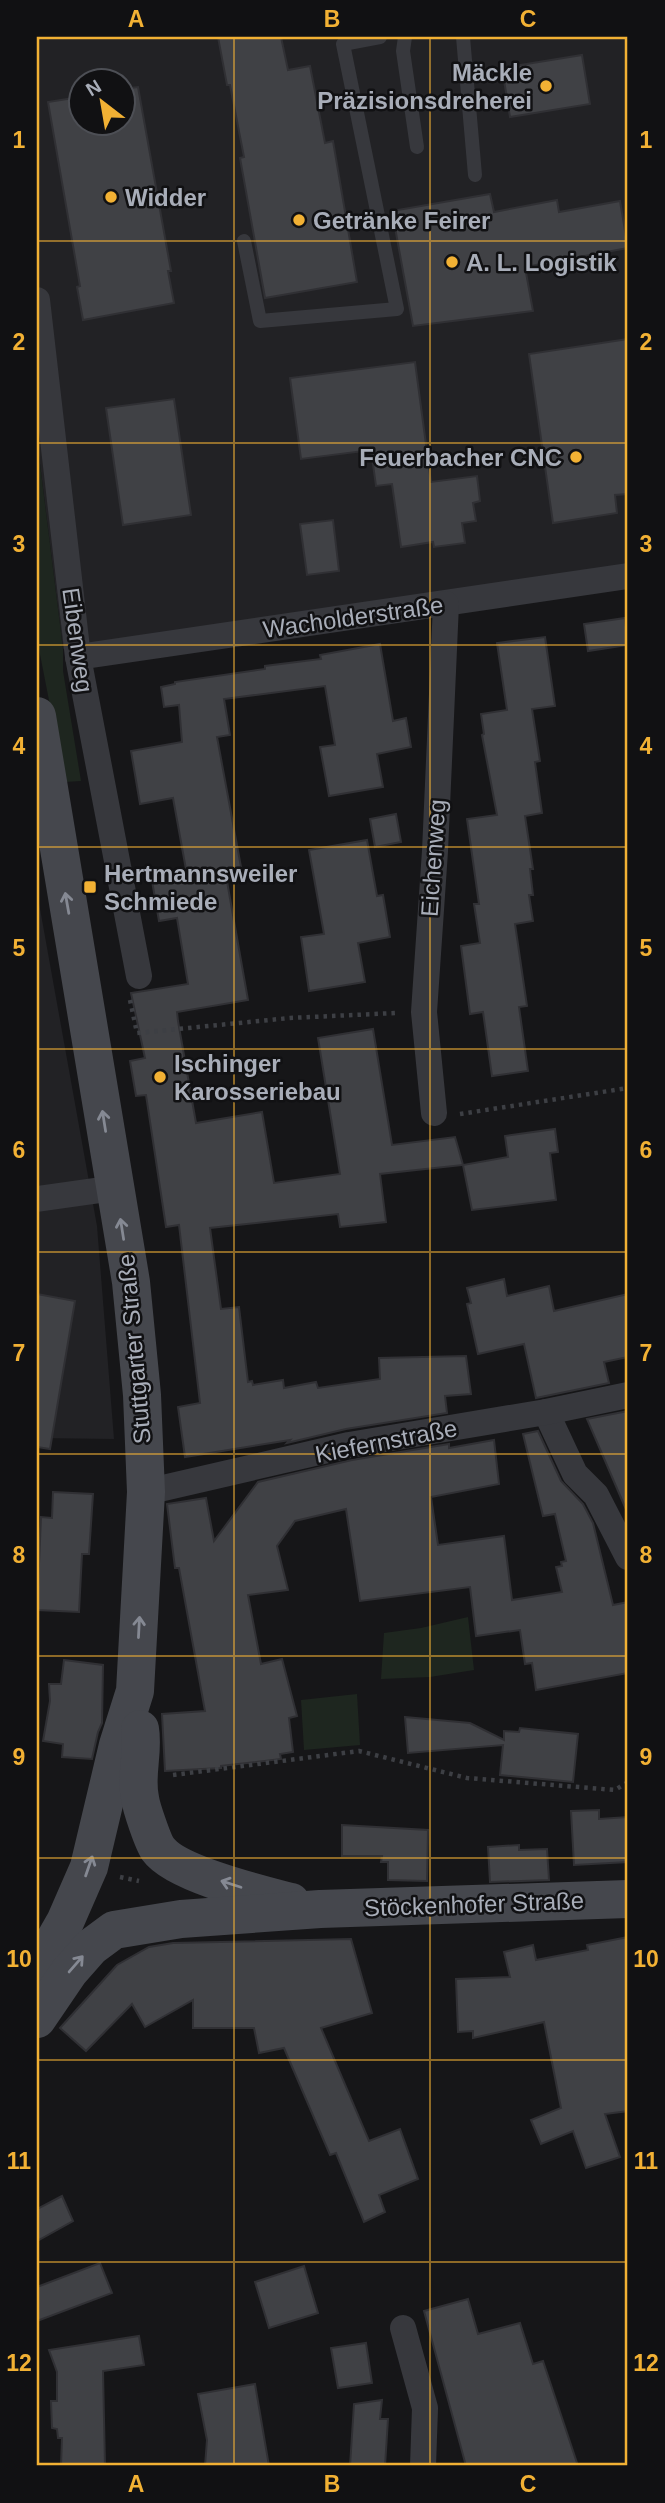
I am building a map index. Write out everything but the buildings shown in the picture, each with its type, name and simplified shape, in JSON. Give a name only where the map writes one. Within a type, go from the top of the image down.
[{"type":"main road","name":"Stuttgarter Straße","points":[[37,716],[132,1294],[142,1395],[146,1492],[135,1691],[118,1745],[89,1867],[65,1922],[37,1971]]},
{"type":"main road","points":[[135,1691],[142,1742],[137,1779],[140,1800],[158,1849],[179,1866],[269,1897],[320,1909]]},
{"type":"main road","name":"Stöckenhofer Straße","points":[[320,1909],[628,1899]]},
{"type":"main road","points":[[37,2019],[69,1972],[91,1947],[114,1930],[181,1919],[320,1909]]},
{"type":"street","name":"Eibenweg","points":[[37,300],[78,657],[139,976]]},
{"type":"street","name":"Wacholderstraße","points":[[78,657],[628,576]]},
{"type":"street","name":"Eichenweg","points":[[434,1113],[425,1012],[446,604]]},
{"type":"street","points":[[37,1199],[115,1188]]},
{"type":"street","name":"Kiefernstraße","points":[[146,1492],[349,1445],[546,1412],[628,1395]]},
{"type":"street","points":[[546,1412],[575,1474],[596,1495],[628,1557]]},
{"type":"street","points":[[403,2328],[425,2409],[423,2466]]},
{"type":"lane","points":[[244,241],[260,321],[397,309],[342,44],[380,37]]},
{"type":"lane","points":[[405,37],[402,51],[417,147]]},
{"type":"lane","points":[[463,37],[475,175]]},
{"type":"path","points":[[139,976],[128,992],[137,1032],[290,1018],[425,1012]]},
{"type":"path","points":[[434,1113],[463,1114],[628,1088]]},
{"type":"path","points":[[172,1775],[359,1751],[467,1778],[510,1783],[615,1790],[628,1782]]},
{"type":"shaded area","points":[[37,37],[628,37],[628,571],[451,598],[63,649],[37,440]]},
{"type":"shaded area","points":[[37,440],[63,649],[63,671],[81,781],[65,782],[37,639]]},
{"type":"shaded area","points":[[37,892],[97,1226],[114,1439],[37,1438]]},
{"type":"shaded area","points":[[468,1617],[474,1670],[430,1677],[381,1679],[384,1633]]},
{"type":"shaded area","points":[[357,1694],[360,1745],[304,1750],[301,1700]]},
{"type":"place","name":"Mäckle Präzisionsdreherei","points":[[546,86]]},
{"type":"place","name":"Widder","points":[[111,197]]},
{"type":"place","name":"Getränke Feirer","points":[[299,220]]},
{"type":"place","name":"A. L. Logistik","points":[[452,262]]},
{"type":"place","name":"Feuerbacher CNC","points":[[576,457]]},
{"type":"place","name":"Hertmannsweiler Schmiede","points":[[90,887]]},
{"type":"place","name":"Ischinger Karosseriebau","points":[[160,1077]]}]
